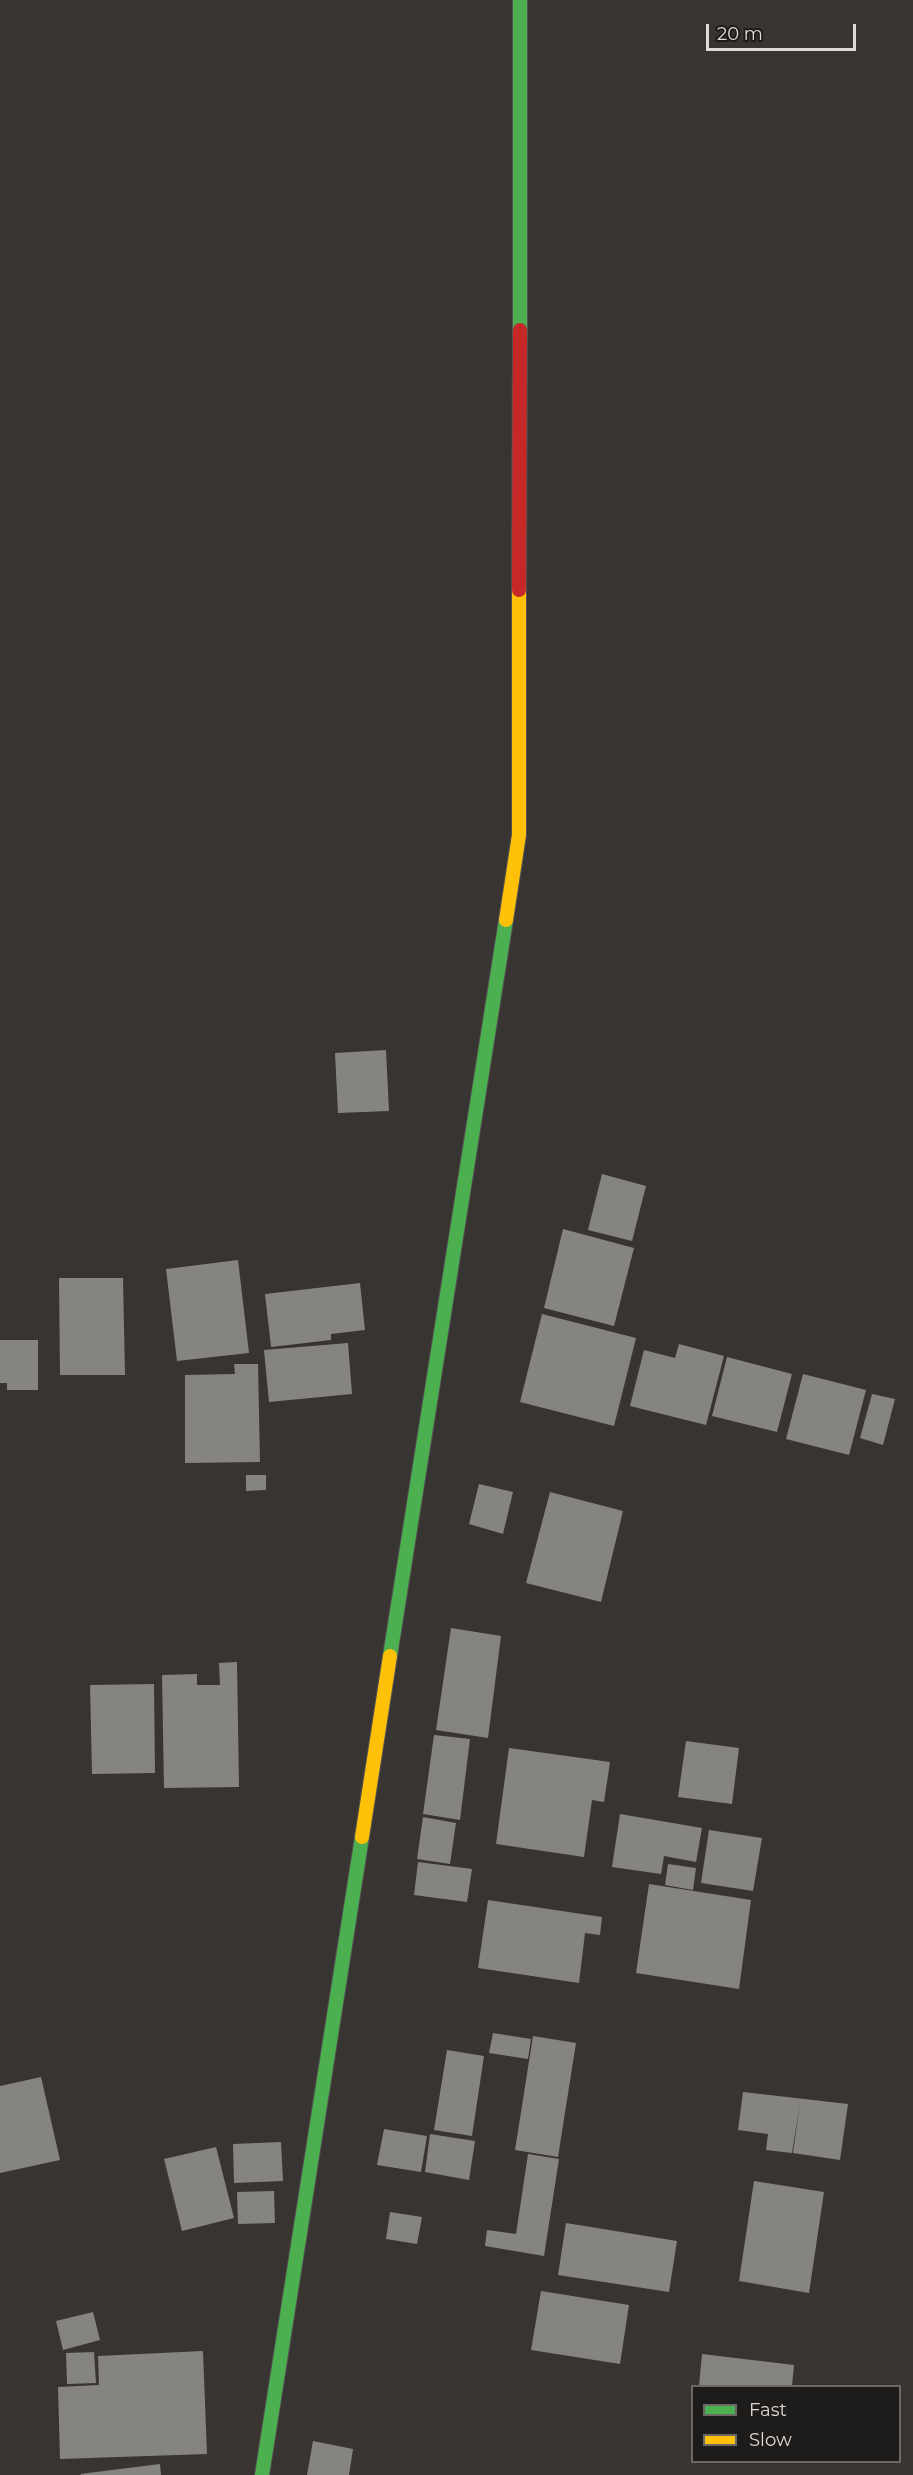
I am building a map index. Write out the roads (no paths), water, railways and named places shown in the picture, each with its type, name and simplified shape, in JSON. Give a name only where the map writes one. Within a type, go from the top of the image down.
[{"type":"street","points":[[262,2475],[519,835],[520,0]]}]
